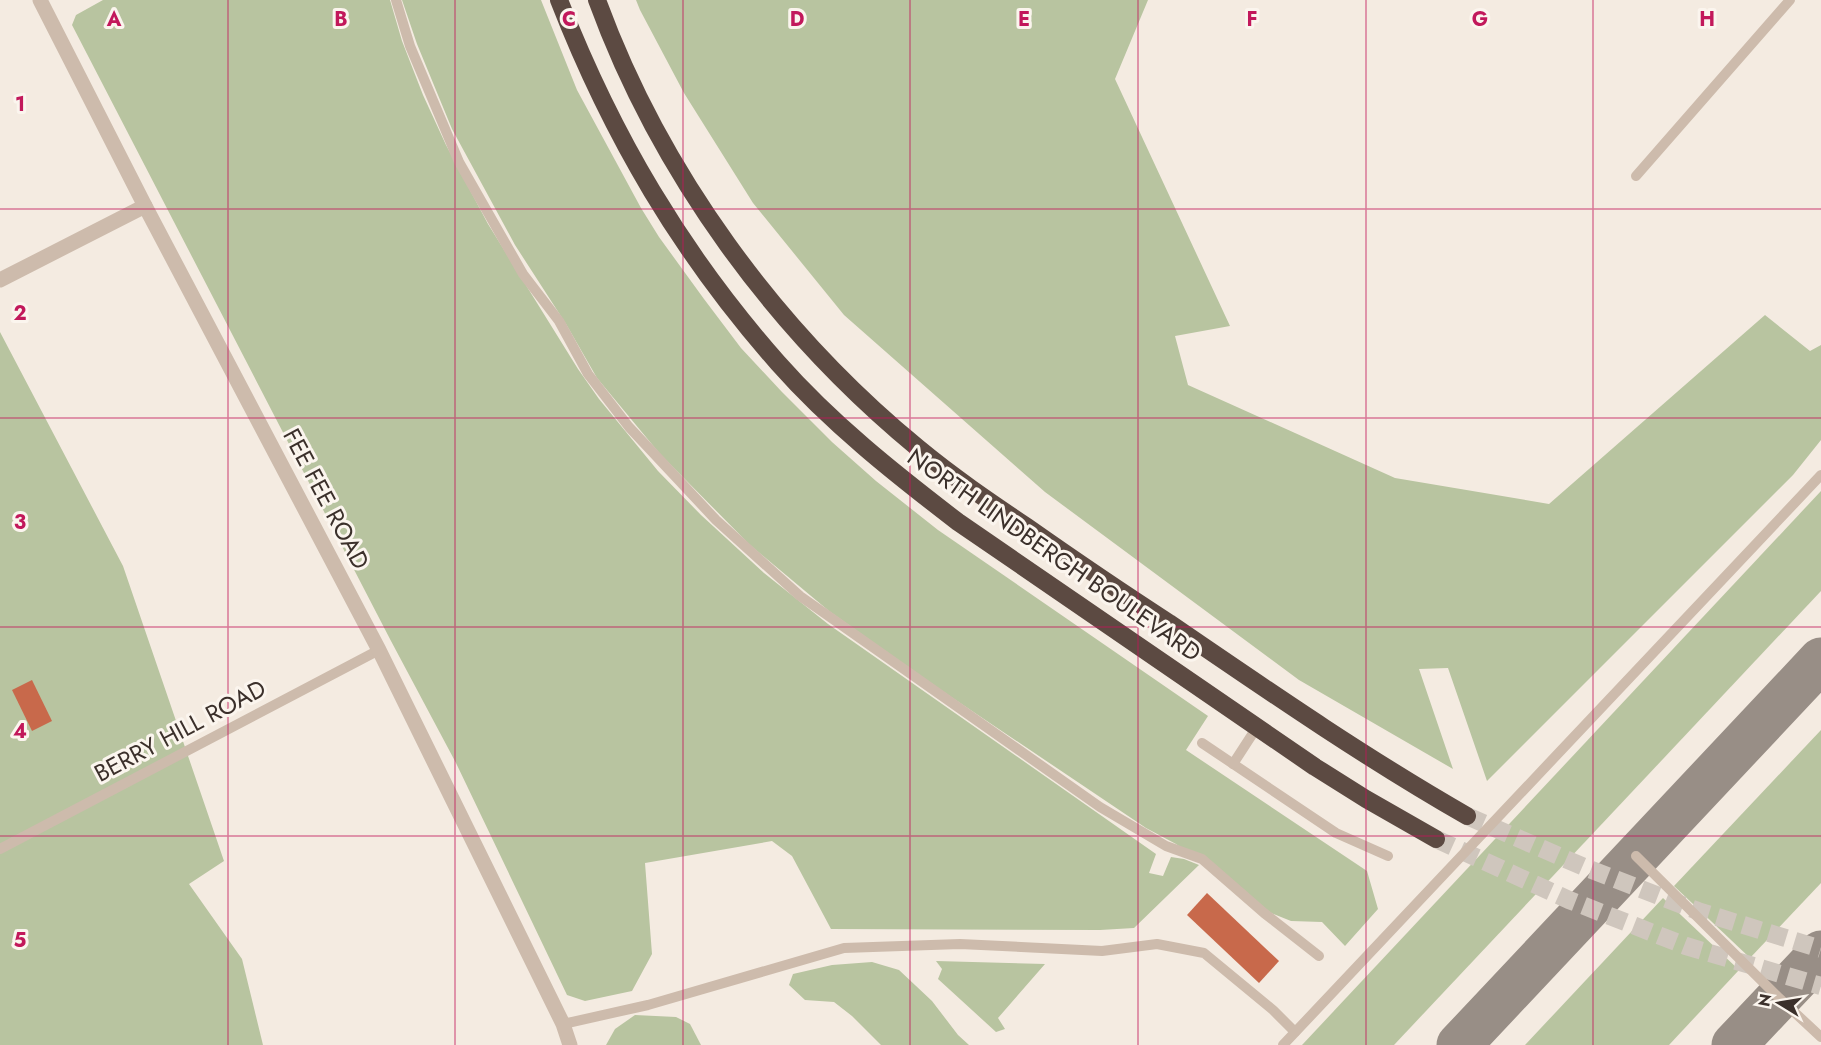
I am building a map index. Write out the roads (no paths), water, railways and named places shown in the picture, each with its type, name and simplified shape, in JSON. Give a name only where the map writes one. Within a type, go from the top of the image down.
[{"type":"highway","name":"NORTH LINDBERGH BOULEVARD","points":[[559,0],[607,111],[638,170],[668,218],[704,270],[779,363],[822,408],[864,447],[948,515],[1257,727],[1366,799],[1436,839]]},
{"type":"highway","name":"NORTH LINDBERGH BOULEVARD","points":[[597,0],[622,62],[650,118],[712,222],[786,319],[871,406],[917,447],[964,484],[1357,750],[1467,816]]},
{"type":"street","name":"FEE FEE ROAD","points":[[40,0],[379,650],[563,1024],[570,1045]]},
{"type":"street","points":[[0,280],[146,206]]},
{"type":"lane","points":[[396,0],[410,46],[459,162],[523,274],[559,321],[588,374],[629,427],[716,520],[800,596],[1100,807],[1166,846],[1202,859],[1264,913],[1319,956]]},
{"type":"lane","points":[[1636,176],[1790,0]]},
{"type":"lane","points":[[1283,1045],[1821,476]]},
{"type":"lane","name":"BERRY HILL ROAD","points":[[0,849],[379,650]]},
{"type":"lane","points":[[1233,764],[1257,727]]},
{"type":"lane","points":[[1202,743],[1336,832],[1388,856]]},
{"type":"lane","points":[[1636,856],[1821,1037]]},
{"type":"lane","points":[[563,1024],[648,1005],[844,948],[960,944],[1102,951],[1157,944],[1204,953],[1273,1010],[1295,1032]]},
{"type":"tunnel","points":[[1467,816],[1584,867],[1698,911],[1821,949]]},
{"type":"tunnel","points":[[1436,839],[1569,900],[1686,946],[1821,986]]}]
